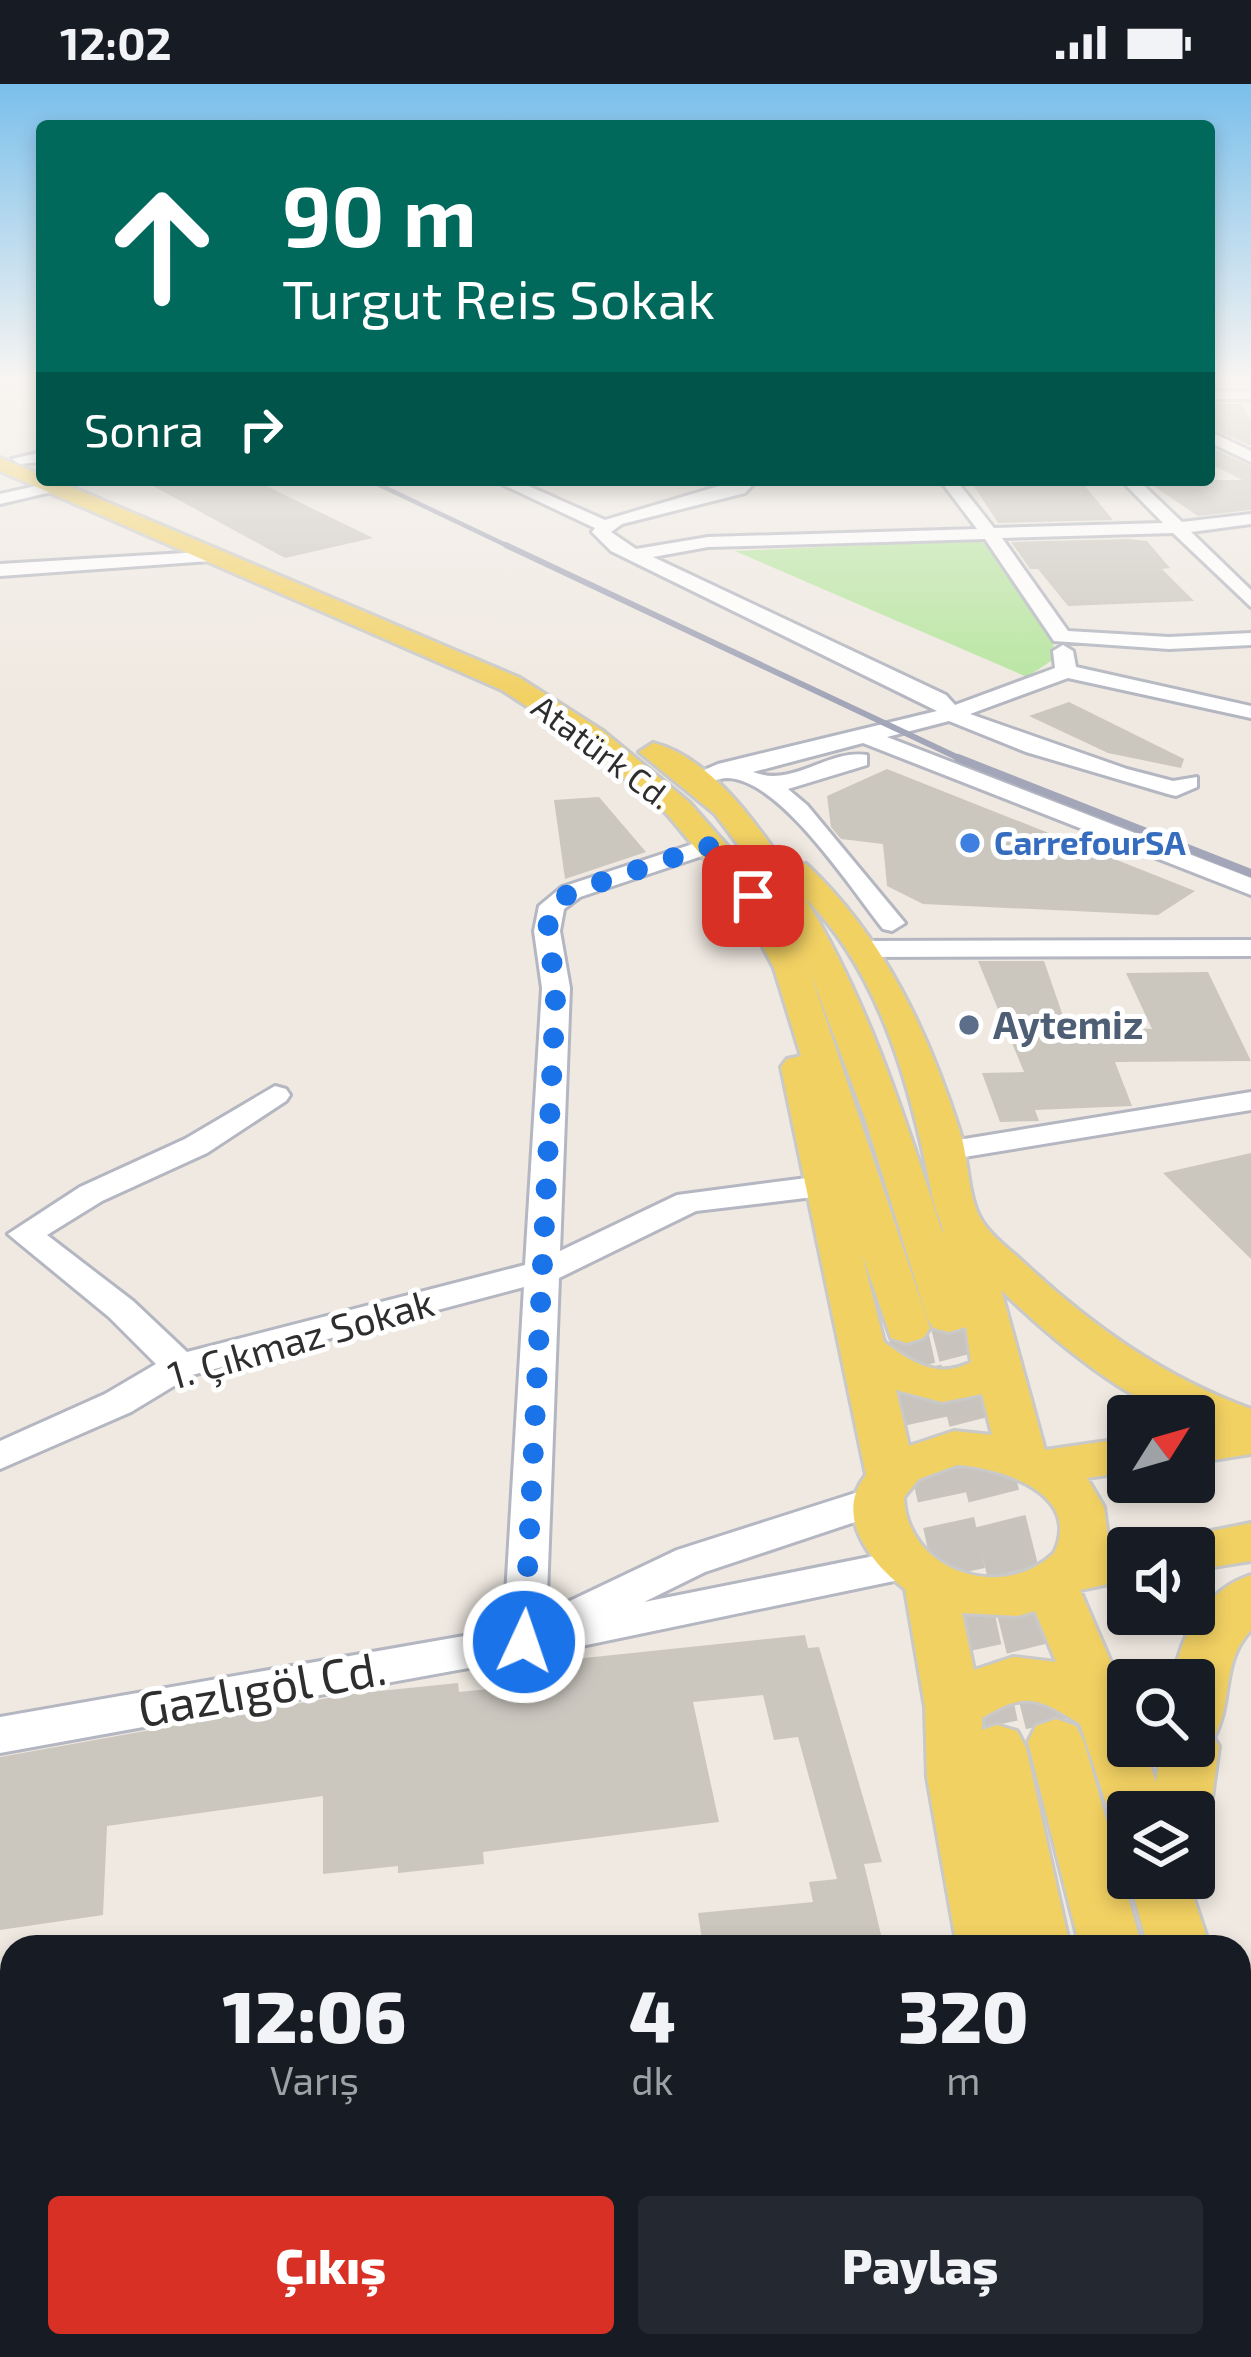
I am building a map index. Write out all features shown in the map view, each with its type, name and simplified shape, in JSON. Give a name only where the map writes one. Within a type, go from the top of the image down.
[{"type":"main road","name":"Atatürk Cd.","points":[[72,486],[218,556],[511,684],[593,737],[679,808],[723,835],[812,933],[897,1148],[949,1318]]},
{"type":"main road","name":"Atatürk Cd.","points":[[76,486],[353,592],[533,674],[724,804],[723,835],[791,968],[907,1328]]},
{"type":"main road","points":[[723,835],[809,883],[846,923],[888,998],[946,1151],[996,1352],[1032,1464]]},
{"type":"main road","points":[[723,835],[790,1008],[822,1186],[866,1351],[884,1488],[877,1522],[886,1544],[917,1574],[960,1593],[992,1598],[1024,1595],[1061,1577],[1107,1566]]},
{"type":"main road","points":[[961,1221],[1056,1319],[1118,1365],[1197,1408],[1251,1427]]},
{"type":"main road","points":[[866,1351],[903,1380],[936,1386],[973,1383],[992,1370],[996,1352]]},
{"type":"main road","points":[[1215,1443],[1251,1437]]},
{"type":"main road","points":[[884,1488],[926,1453],[984,1448],[1032,1464],[1063,1485],[1077,1506],[1084,1528],[1083,1550],[1061,1577],[1109,1935]]},
{"type":"main road","points":[[1032,1464],[1107,1457]]},
{"type":"main road","points":[[1215,1548],[1251,1542]]},
{"type":"main road","points":[[917,1574],[953,1707],[956,1777],[986,1935]]},
{"type":"main road","points":[[1204,1659],[1207,1642],[1251,1595]]},
{"type":"main road","points":[[953,1707],[1000,1678],[1054,1679],[1122,1791]]},
{"type":"main road","points":[[997,1748],[1036,1935]]},
{"type":"main road","points":[[1165,1899],[1178,1935]]},
{"type":"main road","points":[[1181,1899],[1182,1935]]},
{"type":"street","points":[[0,499],[36,485]]},
{"type":"street","points":[[515,486],[605,526],[742,486]]},
{"type":"street","points":[[953,486],[1061,637],[1066,671]]},
{"type":"street","points":[[1135,486],[1251,600]]},
{"type":"street","points":[[634,555],[708,542],[1178,528],[1251,519]]},
{"type":"street","points":[[605,526],[605,540],[938,700],[951,714],[983,729],[1176,789],[1189,782]]},
{"type":"street","points":[[0,570],[218,556]]},
{"type":"street","points":[[1061,637],[1168,643],[1251,638]]},
{"type":"street","points":[[771,787],[1066,671],[1251,712]]},
{"type":"street","points":[[691,781],[726,769],[862,749],[1251,886]]},
{"type":"street","points":[[726,769],[771,787],[822,836],[892,922]]},
{"type":"street","points":[[524,1642],[556,988],[547,931],[552,906],[571,892],[723,835]]},
{"type":"street","points":[[861,949],[1251,948]]},
{"type":"street","points":[[180,1366],[122,1309],[25,1234],[92,1194],[196,1146],[275,1095]]},
{"type":"street","points":[[946,1151],[1251,1101]]},
{"type":"street","name":"1. Çıkmaz Sokak","points":[[0,1456],[118,1403],[180,1366],[544,1271],[689,1202],[822,1186]]},
{"type":"street","name":"Gazlıgöl Cd.","points":[[524,1642],[691,1561],[884,1488]]},
{"type":"street","name":"Gazlıgöl Cd.","points":[[0,1735],[917,1574]]},
{"type":"green space","points":[[975,540],[986,544],[1053,638],[1054,659],[1027,677],[735,551]]},
{"type":"building","points":[[1251,485],[1251,510],[1198,516],[1154,486]]},
{"type":"building","points":[[153,486],[266,486],[373,538],[285,558]]},
{"type":"building","points":[[974,486],[1085,486],[1113,520],[998,523]]},
{"type":"building","points":[[1147,541],[1170,568],[1162,569],[1194,601],[1068,606],[1038,569],[1030,569],[1011,542]]},
{"type":"building","points":[[1069,702],[1184,759],[1181,768],[1108,753],[1029,716]]},
{"type":"building","name":"CarrefourSA","points":[[887,769],[1195,891],[1158,915],[923,904],[887,886],[883,844],[841,839],[831,827],[827,796]]},
{"type":"building","points":[[599,797],[646,852],[565,879],[554,800]]},
{"type":"building","points":[[978,961],[1044,961],[1063,1016],[1084,1015],[1089,1025],[1152,1029],[1126,973],[1208,972],[1251,1061],[1115,1062],[1132,1106],[1035,1110],[1039,1121],[1000,1122],[982,1073],[1024,1072]]},
{"type":"building","points":[[1251,1153],[1251,1259],[1163,1173]]},
{"type":"building","points":[[805,1635],[808,1648],[819,1647],[882,1862],[864,1864],[881,1935],[701,1935],[698,1913],[813,1902],[809,1882],[837,1879],[798,1737],[774,1740],[763,1695],[693,1702],[719,1822],[483,1852],[484,1864],[398,1873],[398,1866],[323,1874],[323,1796],[107,1826],[103,1915],[0,1930],[0,1757],[350,1694],[458,1683],[459,1692],[549,1683],[546,1662]]},
{"type":"tunnel","points":[[949,1318],[963,1373]]},
{"type":"tunnel","points":[[907,1328],[917,1373]]},
{"type":"tunnel","points":[[916,1370],[997,1748]]},
{"type":"tunnel","points":[[962,1370],[1056,1742]]},
{"type":"railway","points":[[382,486],[512,548]]},
{"type":"railway","points":[[506,545],[962,759]]},
{"type":"railway","points":[[958,758],[962,759]]},
{"type":"railway","points":[[962,759],[1251,873]]},
{"type":"place","name":"CarrefourSA","points":[[970,843]]},
{"type":"place","name":"Aytemiz","points":[[969,1025]]},
{"type":"route","points":[[524,1642],[556,988],[547,931],[552,906],[571,892],[602,880],[708,846],[753,896]]}]
